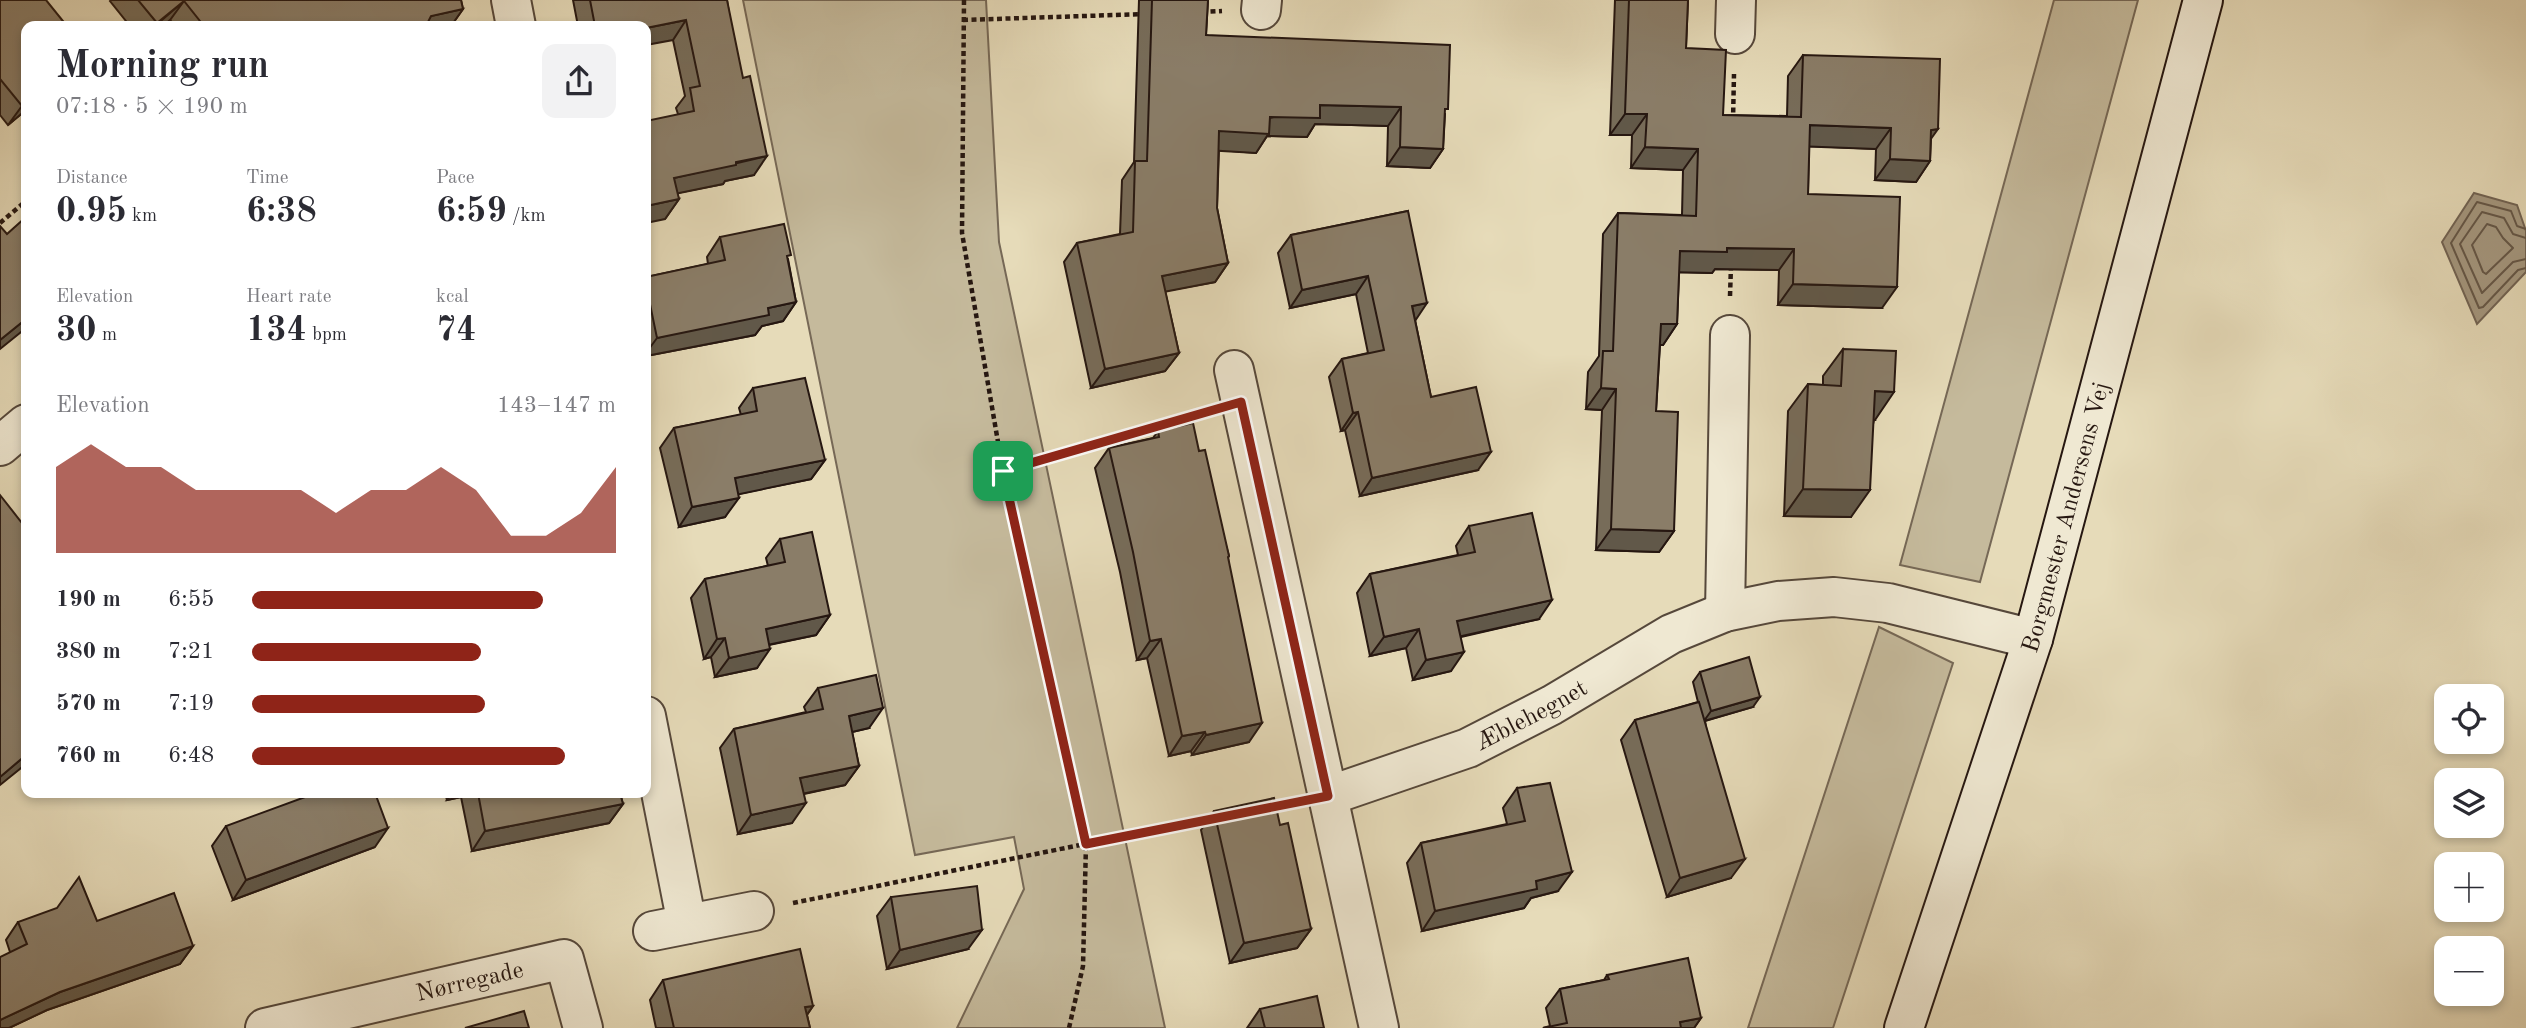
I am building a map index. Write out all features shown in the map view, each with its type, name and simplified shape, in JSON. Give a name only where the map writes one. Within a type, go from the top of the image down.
[{"type":"street","points":[[511,0],[515,21]]},
{"type":"street","name":"Borgmester Andersens Vej","points":[[1904,1028],[2033,639],[2203,0]]},
{"type":"street","points":[[1725,612],[1730,335]]},
{"type":"street","points":[[1238,386],[1379,1028]]},
{"type":"street","points":[[0,446],[21,428]]},
{"type":"street","name":"Æblehegnet","points":[[1328,796],[1468,748],[1552,705],[1671,634],[1725,612],[1778,601],[1833,597],[1888,603],[2033,639]]},
{"type":"street","points":[[651,760],[670,927],[754,911]]},
{"type":"street","name":"Nørregade","points":[[265,1028],[564,959],[583,1028]]},
{"type":"path","points":[[964,0],[962,233],[1003,471],[1086,844],[1083,966],[1069,1028]]},
{"type":"path","points":[[1193,12],[1261,5]]},
{"type":"path","points":[[963,20],[1153,14]]},
{"type":"path","points":[[1733,130],[1735,17]]},
{"type":"path","points":[[0,223],[21,205]]},
{"type":"path","points":[[1730,335],[1731,253]]},
{"type":"path","points":[[1003,471],[1238,386]]},
{"type":"path","points":[[754,911],[1220,817]]},
{"type":"shaded area","points":[[743,0],[986,0],[999,242],[1165,1028],[957,1028],[1024,889],[1014,837],[915,855]]},
{"type":"shaded area","points":[[2054,0],[2138,0],[1980,582],[1900,565]]},
{"type":"shaded area","points":[[1879,627],[1953,663],[1833,1028],[1748,1028]]},
{"type":"water","points":[[2474,193],[2517,205],[2526,231],[2526,272],[2477,324],[2442,242]]},
{"type":"building","points":[[0,0],[46,0],[63,21],[21,21],[21,105],[0,79]]},
{"type":"building","points":[[138,0],[461,0],[463,9],[431,16],[428,21],[200,21],[184,1],[159,21],[155,21]]},
{"type":"building","points":[[590,0],[727,0],[743,78],[750,76],[767,156],[674,178],[679,199],[651,205],[651,120],[694,111],[690,88],[700,86],[686,20],[651,27],[651,21],[594,21]]},
{"type":"building","points":[[1152,0],[1208,0],[1206,35],[1450,45],[1448,109],[1445,109],[1443,149],[1400,147],[1401,107],[1320,105],[1320,118],[1270,117],[1269,134],[1219,131],[1217,208],[1228,263],[1162,276],[1179,353],[1105,369],[1077,243],[1133,232],[1135,161],[1147,161]]},
{"type":"building","points":[[1629,0],[1688,0],[1686,48],[1726,50],[1723,115],[1801,117],[1803,55],[1940,59],[1938,129],[1931,130],[1930,161],[1890,159],[1891,128],[1810,125],[1808,194],[1900,197],[1897,287],[1793,284],[1794,249],[1727,248],[1727,252],[1680,251],[1677,324],[1661,324],[1656,411],[1678,412],[1674,531],[1611,529],[1616,389],[1601,388],[1603,351],[1613,351],[1618,213],[1696,216],[1698,149],[1645,147],[1647,114],[1625,114]]},
{"type":"building","points":[[1408,211],[1427,303],[1412,306],[1431,397],[1476,387],[1491,452],[1372,478],[1358,412],[1353,413],[1342,359],[1384,350],[1368,276],[1302,290],[1291,235]]},
{"type":"building","points":[[21,221],[21,323],[0,340],[0,226],[7,234]]},
{"type":"building","points":[[784,224],[791,255],[787,256],[796,302],[768,308],[769,315],[657,338],[651,309],[651,276],[725,260],[720,237]]},
{"type":"building","points":[[1843,349],[1896,351],[1894,392],[1875,391],[1870,490],[1803,489],[1808,384],[1841,386]]},
{"type":"building","points":[[805,378],[825,460],[735,478],[739,498],[692,507],[674,428],[757,411],[753,388]]},
{"type":"building","points":[[1193,423],[1199,451],[1205,450],[1262,723],[1206,735],[1205,732],[1182,736],[1161,639],[1150,641],[1109,448],[1159,437],[1158,431]]},
{"type":"building","points":[[0,495],[21,522],[21,759],[0,777]]},
{"type":"building","points":[[1532,513],[1552,600],[1457,621],[1464,652],[1426,660],[1419,629],[1384,637],[1370,574],[1475,552],[1469,526]]},
{"type":"building","points":[[812,532],[830,615],[766,629],[770,649],[729,658],[725,638],[717,639],[705,579],[785,562],[780,539]]},
{"type":"building","points":[[1749,657],[1760,697],[1711,711],[1700,672]]},
{"type":"building","points":[[876,675],[883,708],[849,716],[859,766],[800,778],[806,803],[751,815],[734,729],[823,709],[818,688]]},
{"type":"building","points":[[1699,702],[1745,859],[1680,878],[1635,720]]},
{"type":"building","points":[[1550,783],[1572,872],[1536,881],[1537,889],[1435,911],[1421,843],[1525,821],[1517,788]]},
{"type":"building","points":[[302,798],[377,798],[388,828],[246,880],[226,826]]},
{"type":"building","points":[[479,798],[621,798],[623,804],[485,831]]},
{"type":"building","points":[[1274,798],[1280,825],[1288,823],[1311,929],[1244,943],[1214,811]]},
{"type":"building","points":[[79,877],[97,921],[174,893],[193,946],[60,992],[0,1020],[0,957],[27,944],[18,922],[57,908]]},
{"type":"building","points":[[977,886],[982,930],[900,950],[891,897]]},
{"type":"building","points":[[800,949],[813,1006],[805,1007],[810,1028],[674,1028],[663,980]]},
{"type":"building","points":[[1688,958],[1701,1018],[1680,1022],[1681,1028],[1543,1028],[1567,1023],[1560,989],[1609,979],[1607,975]]},
{"type":"building","points":[[1317,996],[1324,1028],[1265,1028],[1260,1009]]},
{"type":"building","points":[[524,1011],[529,1028],[465,1028]]},
{"type":"route","points":[[1241,402],[1328,796],[1086,844],[1003,471],[1241,402]]}]
